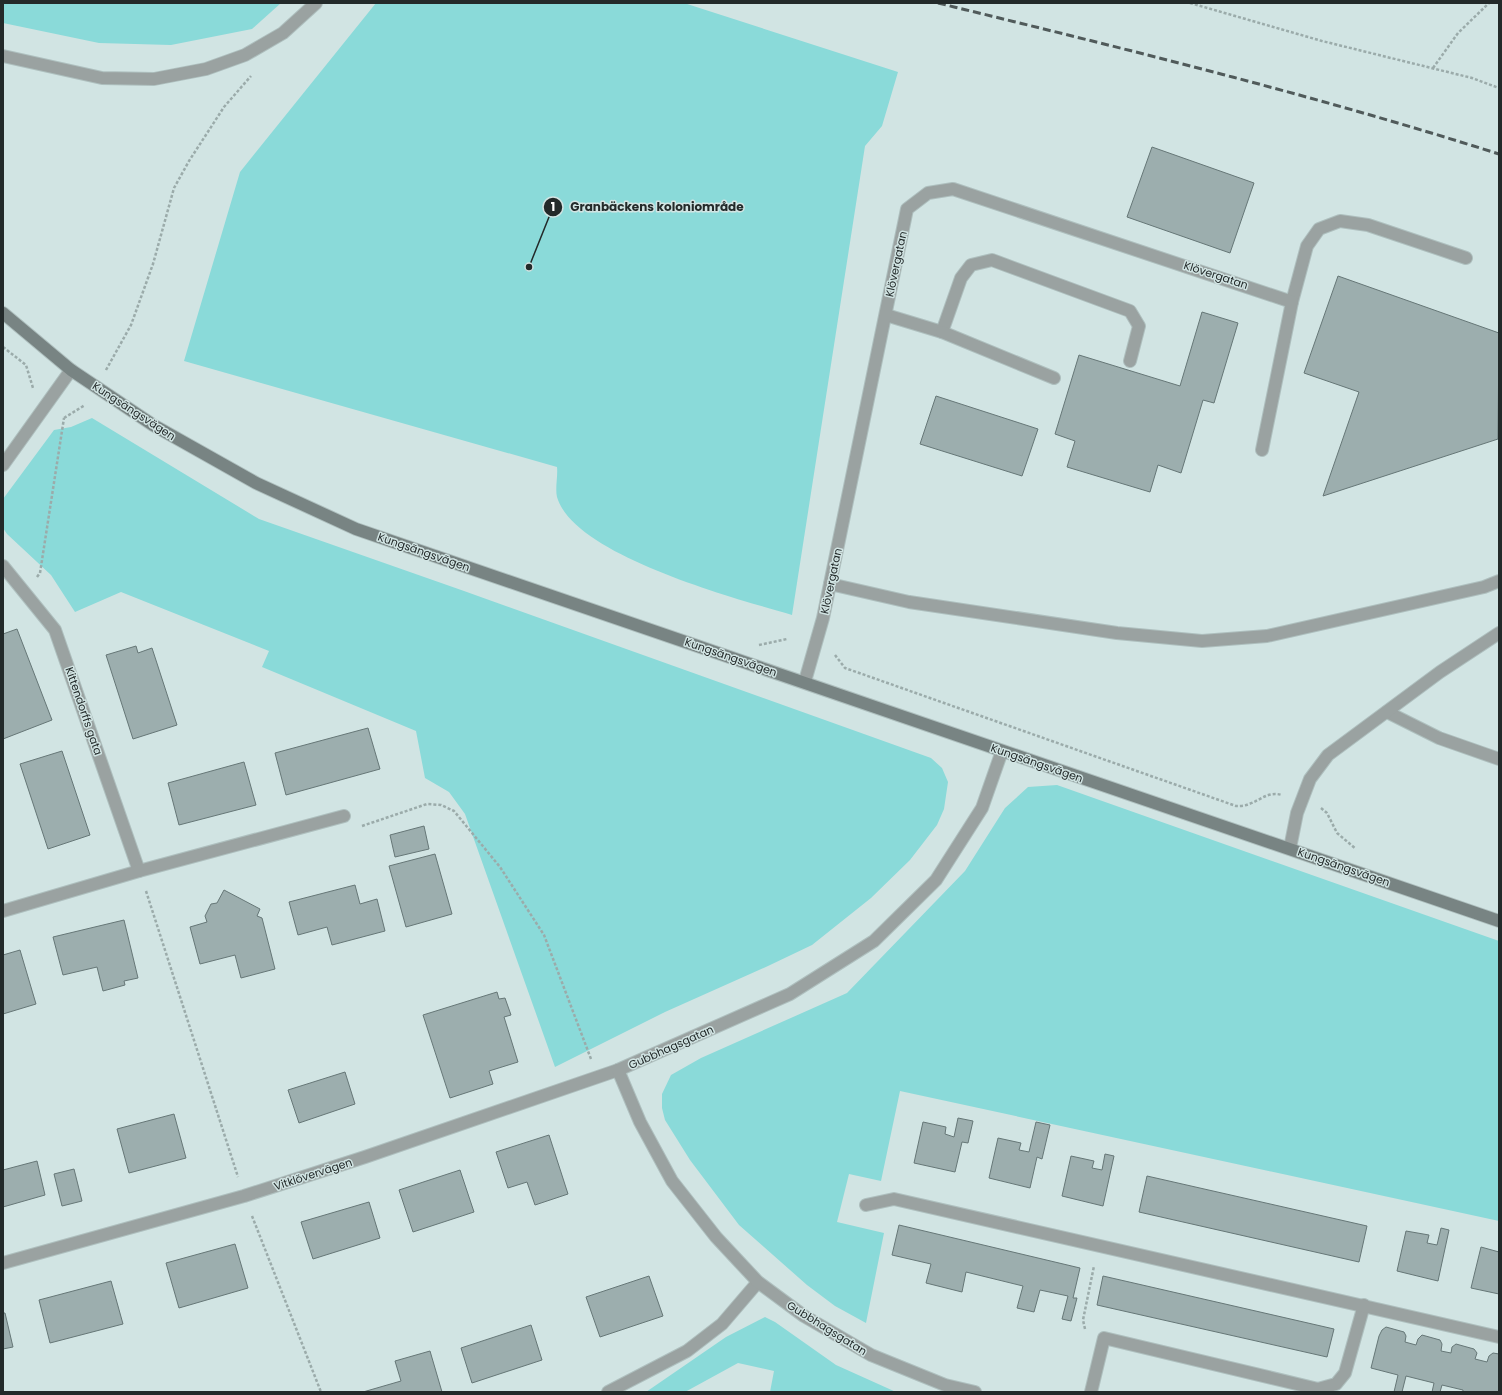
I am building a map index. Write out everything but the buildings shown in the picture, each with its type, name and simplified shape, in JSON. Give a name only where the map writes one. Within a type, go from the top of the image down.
[{"type":"street","points":[[3,56],[41,63],[102,78],[154,79],[206,69],[245,55],[283,33],[316,3]]},
{"type":"street","name":"Klövergatan","points":[[805,681],[823,618],[908,209],[928,193],[953,189],[1258,289],[1292,302]]},
{"type":"street","points":[[1262,450],[1292,302],[1307,246],[1318,229],[1340,221],[1368,225],[1466,258]]},
{"type":"street","points":[[942,332],[961,278],[971,265],[992,260],[1130,311],[1139,326],[1130,361]]},
{"type":"street","name":"Kungsängsvägen","points":[[3,313],[71,370],[153,425],[256,483],[356,529],[805,681],[1002,751],[1290,848],[1499,921]]},
{"type":"street","points":[[886,315],[942,332],[1054,378]]},
{"type":"street","points":[[3,465],[71,370]]},
{"type":"street","name":"Kittendorffs gata","points":[[3,566],[55,630],[139,871]]},
{"type":"street","points":[[830,584],[909,602],[1117,634],[1202,641],[1267,636],[1484,587],[1499,581]]},
{"type":"street","points":[[1290,848],[1297,813],[1310,779],[1328,755],[1440,672],[1499,633]]},
{"type":"street","points":[[1387,712],[1439,738],[1499,759]]},
{"type":"street","name":"Gubbhagsgatan","points":[[975,1392],[945,1385],[871,1355],[804,1316],[758,1282],[716,1237],[672,1181],[640,1122],[618,1070],[790,994],[874,941],[940,874],[982,808],[1002,751]]},
{"type":"street","points":[[3,911],[139,871],[344,816]]},
{"type":"street","name":"Vitklövervägen","points":[[3,1263],[244,1196],[365,1158],[618,1070]]},
{"type":"street","points":[[866,1205],[894,1199],[1499,1336]]},
{"type":"street","points":[[608,1392],[687,1351],[722,1324],[758,1282]]},
{"type":"street","points":[[1091,1392],[1104,1338],[1318,1389],[1336,1384],[1345,1373],[1364,1305]]},
{"type":"path","points":[[1190,3],[1315,39],[1472,78],[1499,88]]},
{"type":"path","points":[[1434,68],[1458,33],[1489,3]]},
{"type":"path","points":[[112,376],[105,371],[131,325],[153,264],[174,188],[188,161],[224,107],[246,80],[256,72]]},
{"type":"path","points":[[3,347],[26,365],[35,392],[64,418]]},
{"type":"path","points":[[27,594],[40,573],[64,418],[85,405],[96,387]]},
{"type":"path","points":[[758,645],[787,639]]},
{"type":"path","points":[[836,655],[844,668],[1236,806],[1248,805],[1268,794],[1275,793],[1302,801],[1322,809],[1327,813],[1337,833],[1344,841],[1358,850]]},
{"type":"path","points":[[344,816],[349,830],[427,804],[441,805],[454,811],[500,867],[544,935],[598,1077]]},
{"type":"path","points":[[139,871],[244,1196],[322,1392]]},
{"type":"path","points":[[1098,1246],[1083,1320],[1084,1328],[1088,1334],[1095,1339],[1103,1341]]},
{"type":"shaded area","points":[[3,3],[281,3],[252,29],[171,45],[99,43],[3,23]]},
{"type":"shaded area","points":[[376,3],[684,3],[898,72],[882,126],[865,146],[792,615],[698,586],[661,572],[625,556],[593,538],[570,518],[557,497],[557,467],[184,361],[240,172]]},
{"type":"shaded area","points":[[92,418],[259,519],[931,758],[942,768],[948,782],[944,809],[937,825],[910,860],[871,898],[812,945],[665,1012],[555,1067],[465,814],[449,792],[425,778],[416,731],[262,667],[269,651],[121,592],[75,612],[51,575],[7,534],[3,528],[3,499],[54,430],[71,427]]},
{"type":"shaded area","points":[[1057,785],[1499,941],[1499,1221],[900,1091],[881,1181],[849,1174],[837,1222],[884,1233],[866,1323],[835,1306],[807,1285],[739,1225],[690,1160],[665,1120],[662,1108],[662,1094],[671,1075],[701,1058],[847,993],[965,871],[1005,808],[1028,787]]},
{"type":"shaded area","points":[[765,1317],[775,1322],[836,1365],[896,1392],[770,1392],[774,1371],[738,1363],[685,1392],[646,1392],[726,1337]]},
{"type":"railway","points":[[938,3],[1149,55],[1290,92],[1499,154]]},
{"type":"place","name":"Granbäckens koloniområde","points":[[529,267]]}]
